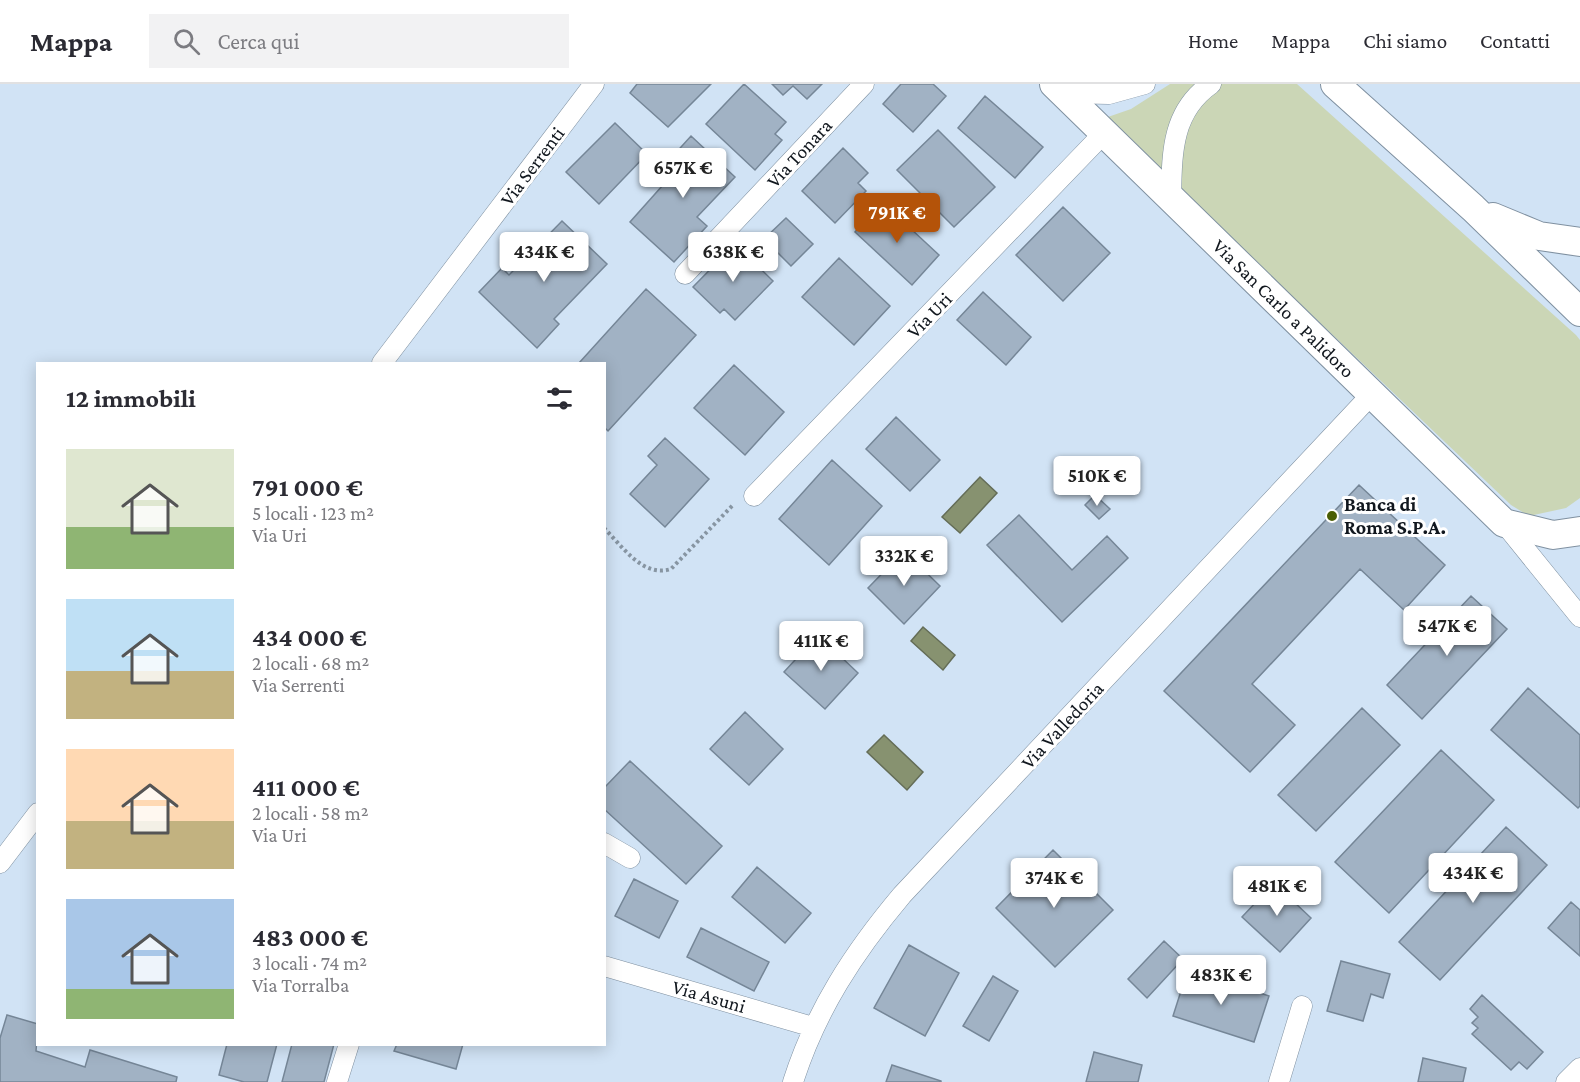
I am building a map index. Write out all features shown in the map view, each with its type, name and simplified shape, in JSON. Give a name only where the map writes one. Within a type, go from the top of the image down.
[{"type":"street","name":"Via Serrenti","points":[[383,362],[594,84]]},
{"type":"street","name":"Via Tonara","points":[[685,274],[864,84]]},
{"type":"street","name":"Via San Carlo a Palidoro","points":[[1059,89],[1109,94],[1145,84]]},
{"type":"street","points":[[1171,199],[1176,129],[1201,91],[1211,84]]},
{"type":"street","points":[[1335,84],[1473,208],[1580,312]]},
{"type":"street","name":"Via San Carlo a Palidoro","points":[[1059,89],[1504,523],[1580,617]]},
{"type":"street","name":"Via Uri","points":[[754,496],[1104,134]]},
{"type":"street","points":[[1473,208],[1520,230],[1560,240],[1580,242]]},
{"type":"street","name":"Via Valledoria","points":[[793,1082],[813,1027],[858,950],[902,895],[1371,395]]},
{"type":"street","points":[[1504,523],[1553,535],[1580,531]]},
{"type":"street","points":[[0,862],[36,816]]},
{"type":"street","points":[[606,844],[630,858]]},
{"type":"street","name":"Via Asuni","points":[[606,967],[813,1027]]},
{"type":"street","points":[[1279,1082],[1302,1006]]},
{"type":"street","points":[[337,1082],[348,1046]]},
{"type":"street","points":[[1566,1082],[1580,1068]]},
{"type":"path","points":[[606,530],[644,567],[661,573],[671,569],[735,504],[754,496]]},
{"type":"shaded area","points":[[1170,84],[1297,84],[1576,335],[1580,340],[1580,498],[1566,508],[1529,516],[1511,505],[1105,118],[1131,109]]},
{"type":"shaded area","points":[[980,477],[997,493],[960,533],[942,517]]},
{"type":"shaded area","points":[[923,627],[955,655],[943,670],[911,641]]},
{"type":"shaded area","points":[[884,735],[923,772],[907,790],[867,752]]},
{"type":"building","points":[[637,84],[711,84],[668,127],[630,93]]},
{"type":"building","points":[[744,84],[786,122],[775,134],[782,140],[755,170],[706,124]]},
{"type":"building","points":[[772,84],[822,84],[807,99],[793,86],[783,95]]},
{"type":"building","points":[[901,84],[933,84],[946,96],[913,132],[883,104]]},
{"type":"building","points":[[985,96],[1043,147],[1015,178],[958,128]]},
{"type":"building","points":[[615,123],[647,154],[599,204],[566,172]]},
{"type":"building","points":[[938,130],[995,187],[954,227],[897,170]]},
{"type":"building","points":[[691,136],[735,177],[697,217],[707,226],[674,262],[630,222],[671,176],[662,168]]},
{"type":"building","points":[[843,148],[868,173],[858,183],[866,191],[835,223],[802,191]]},
{"type":"building","points":[[882,202],[939,255],[912,285],[855,232]]},
{"type":"building","points":[[1063,207],[1110,253],[1063,301],[1016,255]]},
{"type":"building","points":[[786,218],[813,244],[791,266],[764,239]]},
{"type":"building","points":[[562,221],[607,264],[554,319],[559,324],[537,348],[479,292],[502,268],[509,275]]},
{"type":"building","points":[[735,244],[773,281],[735,320],[724,309],[720,313],[693,287]]},
{"type":"building","points":[[839,258],[890,306],[854,345],[802,297]]},
{"type":"building","points":[[646,289],[696,335],[608,431],[606,429],[606,362],[580,362]]},
{"type":"building","points":[[983,292],[1031,337],[1006,365],[957,320]]},
{"type":"building","points":[[734,365],[784,412],[745,455],[694,408]]},
{"type":"building","points":[[896,417],[940,460],[910,491],[866,449]]},
{"type":"building","points":[[665,438],[709,479],[665,527],[630,494],[657,465],[648,456]]},
{"type":"building","points":[[832,460],[882,506],[829,565],[779,519]]},
{"type":"building","points":[[1359,485],[1445,565],[1404,610],[1360,569],[1252,684],[1295,725],[1250,772],[1164,691]]},
{"type":"building","points":[[1095,495],[1110,509],[1099,519],[1085,505]]},
{"type":"building","points":[[1019,515],[1072,570],[1107,536],[1128,558],[1062,622],[987,545]]},
{"type":"building","points":[[904,551],[940,586],[904,624],[868,588]]},
{"type":"building","points":[[1471,596],[1507,629],[1422,719],[1387,685]]},
{"type":"building","points":[[818,635],[858,673],[825,709],[784,672]]},
{"type":"building","points":[[1528,688],[1580,735],[1580,806],[1578,808],[1491,730]]},
{"type":"building","points":[[1362,708],[1400,745],[1316,831],[1278,795]]},
{"type":"building","points":[[745,712],[783,749],[749,785],[710,749]]},
{"type":"building","points":[[1441,750],[1494,800],[1389,913],[1335,862]]},
{"type":"building","points":[[630,761],[722,846],[686,884],[606,811],[606,786]]},
{"type":"building","points":[[1506,827],[1547,865],[1440,980],[1399,942]]},
{"type":"building","points":[[1053,850],[1113,910],[1055,967],[996,908]]},
{"type":"building","points":[[757,867],[811,913],[785,943],[732,897]]},
{"type":"building","points":[[634,879],[678,901],[659,938],[615,916]]},
{"type":"building","points":[[1274,883],[1311,918],[1280,952],[1242,917]]},
{"type":"building","points":[[1571,902],[1580,910],[1580,956],[1548,928]]},
{"type":"building","points":[[701,928],[769,962],[754,991],[687,957]]},
{"type":"building","points":[[1164,941],[1183,959],[1147,998],[1128,979]]},
{"type":"building","points":[[909,945],[959,973],[925,1036],[874,1008]]},
{"type":"building","points":[[1341,961],[1390,974],[1383,998],[1371,994],[1363,1021],[1327,1011]]},
{"type":"building","points":[[1188,969],[1269,996],[1254,1042],[1173,1016]]},
{"type":"building","points":[[993,976],[1018,991],[989,1041],[963,1026]]},
{"type":"building","points":[[1482,995],[1543,1052],[1527,1069],[1519,1062],[1511,1070],[1472,1034],[1478,1028],[1472,1023],[1478,1017],[1470,1009]]},
{"type":"building","points":[[7,1015],[36,1023],[36,1051],[85,1067],[90,1050],[177,1077],[176,1082],[0,1082],[0,1038]]},
{"type":"building","points":[[226,1046],[276,1046],[267,1082],[244,1082],[219,1075]]},
{"type":"building","points":[[291,1046],[333,1046],[324,1082],[282,1082]]},
{"type":"building","points":[[396,1046],[462,1046],[456,1069],[394,1051]]},
{"type":"building","points":[[1094,1052],[1142,1065],[1138,1082],[1086,1082]]},
{"type":"building","points":[[1423,1058],[1466,1068],[1463,1082],[1418,1082]]},
{"type":"building","points":[[892,1065],[941,1081],[941,1082],[886,1082]]},
{"type":"place","name":"Banca di Roma S.P.A.","points":[[1332,516]]}]
